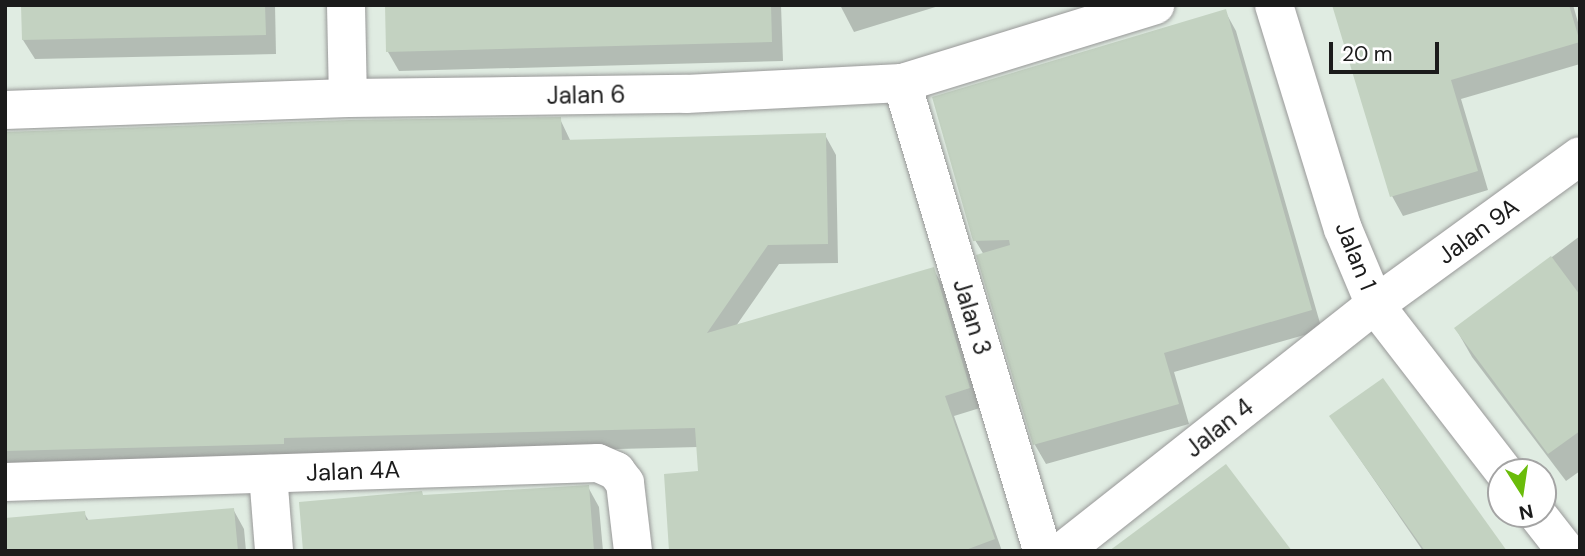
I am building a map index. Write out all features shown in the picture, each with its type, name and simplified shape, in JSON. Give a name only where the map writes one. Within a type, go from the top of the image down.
[{"type":"street","points":[[346,5],[348,98]]},
{"type":"street","name":"Jalan 6","points":[[5,110],[348,98],[685,94],[902,83],[1155,5]]},
{"type":"street","name":"Jalan 1","points":[[1274,5],[1343,229],[1375,306],[1493,458]]},
{"type":"street","name":"Jalan 3","points":[[902,83],[1042,551]]},
{"type":"street","name":"Jalan 9A","points":[[1375,306],[1580,156]]},
{"type":"street","name":"Jalan 4","points":[[1063,551],[1375,306]]},
{"type":"street","name":"Jalan 4A","points":[[5,482],[598,463],[616,471],[625,483],[633,551]]},
{"type":"street","points":[[268,474],[274,551]]},
{"type":"street","points":[[1548,528],[1566,551]]},
{"type":"building","points":[[21,5],[265,5],[266,35],[22,40]]},
{"type":"building","points":[[385,5],[771,5],[772,42],[386,52]]},
{"type":"building","points":[[1332,5],[1569,5],[1580,42],[1451,80],[1478,171],[1390,197]]},
{"type":"building","points":[[1226,9],[1312,310],[1164,353],[1179,404],[1033,445],[976,255],[1010,245],[1009,240],[973,241],[932,97]]},
{"type":"building","points":[[561,117],[562,140],[826,133],[828,244],[768,245],[707,333],[934,267],[970,388],[945,396],[995,539],[963,551],[669,551],[664,474],[698,471],[695,428],[284,438],[284,444],[5,451],[5,132],[349,120]]},
{"type":"building","points":[[1551,256],[1580,295],[1580,431],[1548,454],[1454,328]]},
{"type":"building","points":[[1383,378],[1487,523],[1487,528],[1491,528],[1507,551],[1425,551],[1329,416]]},
{"type":"building","points":[[1226,464],[1292,551],[1109,551]]},
{"type":"building","points":[[589,485],[594,551],[303,551],[299,502],[422,491],[423,495]]},
{"type":"building","points":[[234,508],[238,551],[5,551],[5,518],[85,511],[86,520]]}]
